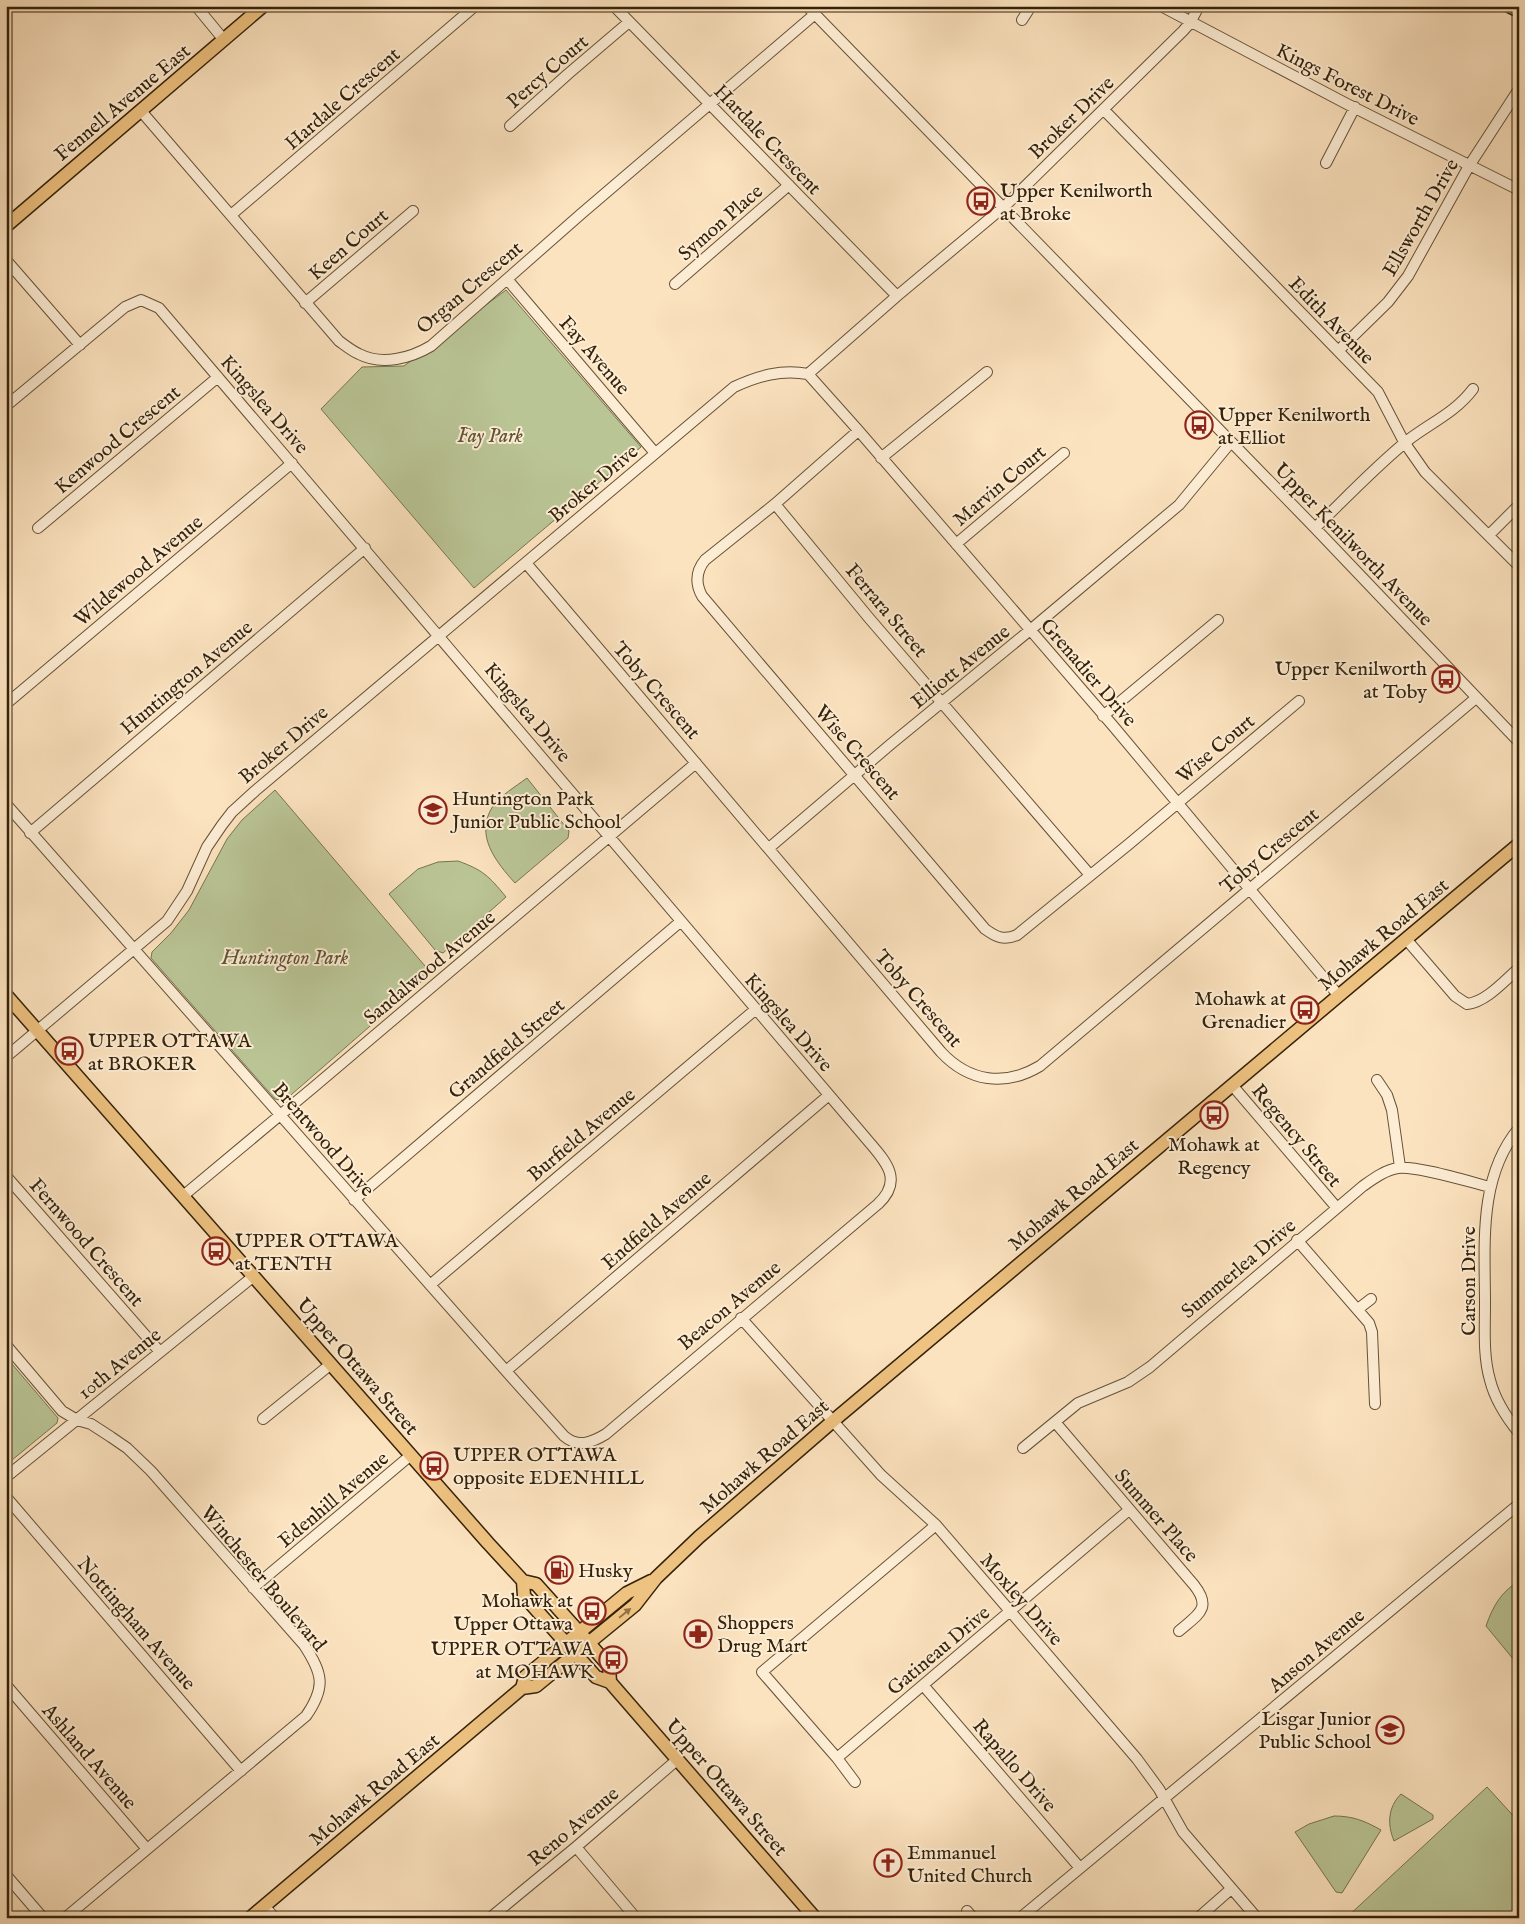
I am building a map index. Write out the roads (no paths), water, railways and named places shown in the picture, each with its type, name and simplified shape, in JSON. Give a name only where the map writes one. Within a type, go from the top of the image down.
[{"type":"main road","name":"Fennell Avenue East","points":[[6,226],[263,6]]},
{"type":"main road","points":[[1510,6],[1519,11]]},
{"type":"main road","name":"Mohawk Road East","points":[[250,1918],[522,1688],[525,1677],[571,1649],[588,1642],[635,1604],[656,1578],[699,1537],[833,1421],[1519,844]]},
{"type":"main road","name":"Upper Ottawa Street","points":[[6,996],[523,1581],[536,1584],[580,1632],[609,1666],[610,1682]]},
{"type":"main road","name":"Mohawk Road East","points":[[571,1649],[580,1632],[627,1593],[656,1578]]},
{"type":"main road","name":"Upper Ottawa Street","points":[[523,1581],[524,1596],[596,1677],[610,1682],[815,1918]]},
{"type":"street","points":[[196,6],[224,40]]},
{"type":"street","name":"Hardale Crescent","points":[[231,215],[475,6]]},
{"type":"street","name":"Hardale Crescent","points":[[614,6],[897,296]]},
{"type":"street","points":[[1022,20],[1031,6]]},
{"type":"street","name":"Kings Forest Drive","points":[[1162,6],[1190,23],[1519,190]]},
{"type":"street","name":"Broker Drive","points":[[6,1057],[161,926],[175,910],[191,884],[207,848],[232,812],[734,387],[756,377],[778,373],[808,374],[1003,207],[1104,110],[1190,23],[1199,6]]},
{"type":"street","name":"Organ Crescent","points":[[141,111],[339,341],[360,355],[392,360],[416,354],[431,346],[710,104],[811,10]]},
{"type":"street","name":"Upper Kenilworth Avenue","points":[[811,10],[1316,528],[1519,742]]},
{"type":"street","name":"Percy Court","points":[[510,126],[629,22]]},
{"type":"street","name":"Ellsworth Drive","points":[[1338,351],[1388,302],[1408,276],[1470,165],[1519,90]]},
{"type":"street","points":[[1326,163],[1355,108]]},
{"type":"street","name":"Edith Avenue","points":[[1104,110],[1378,392],[1405,443],[1425,472],[1519,566]]},
{"type":"street","name":"Symon Place","points":[[675,284],[789,185]]},
{"type":"street","name":"Keen Court","points":[[305,303],[413,211]]},
{"type":"street","points":[[6,260],[80,345],[6,406]]},
{"type":"street","name":"Fay Avenue","points":[[507,279],[655,453]]},
{"type":"street","name":"Kingslea Drive","points":[[80,345],[124,306],[140,300],[159,308],[886,1162],[890,1172],[891,1183]]},
{"type":"street","points":[[881,458],[987,372]]},
{"type":"street","name":"Grenadier Drive","points":[[808,374],[1030,630],[1339,996]]},
{"type":"street","name":"Kenwood Crescent","points":[[38,528],[218,377]]},
{"type":"street","points":[[1316,528],[1387,458],[1405,443],[1456,409],[1472,389]]},
{"type":"street","name":"Wise Crescent","points":[[858,431],[775,504],[706,560],[699,570],[697,584],[702,596],[985,929],[997,937],[1008,939],[1017,935],[1176,803]]},
{"type":"street","name":"Elliott Avenue","points":[[770,848],[1179,505],[1231,442]]},
{"type":"street","name":"Marvin Court","points":[[956,544],[1064,453]]},
{"type":"street","name":"Wildewood Avenue","points":[[6,704],[292,463]]},
{"type":"street","name":"Ferrara Street","points":[[775,504],[1090,875]]},
{"type":"street","points":[[1489,535],[1519,505]]},
{"type":"street","name":"Huntington Avenue","points":[[30,833],[365,548]]},
{"type":"street","name":"Toby Crescent","points":[[526,563],[949,1061],[958,1068],[983,1078],[995,1079],[1025,1075],[1040,1066],[1476,698]]},
{"type":"street","points":[[1103,716],[1218,620]]},
{"type":"street","name":"Wise Court","points":[[1176,803],[1299,700]]},
{"type":"street","name":"Sandalwood Avenue","points":[[183,1196],[696,763]]},
{"type":"street","name":"Brentwood Drive","points":[[6,804],[564,1436],[581,1444]]},
{"type":"street","name":"Grandfield Street","points":[[354,1200],[680,922]]},
{"type":"street","points":[[1406,939],[1455,996],[1467,1004],[1473,1004],[1484,998],[1519,968]]},
{"type":"street","name":"Burfield Avenue","points":[[430,1285],[756,1009]]},
{"type":"street","points":[[1377,1080],[1388,1096],[1392,1110],[1400,1168]]},
{"type":"street","name":"Regency Street","points":[[1232,1085],[1337,1208]]},
{"type":"street","name":"Endfield Avenue","points":[[506,1371],[829,1095]]},
{"type":"street","name":"Carson Drive","points":[[1519,1128],[1502,1153],[1490,1187],[1487,1202],[1485,1241],[1487,1362],[1489,1379],[1505,1416],[1519,1433]]},
{"type":"street","name":"Summerlea Drive","points":[[1023,1448],[1078,1403],[1128,1382],[1150,1366],[1297,1240],[1374,1178],[1400,1168],[1414,1169],[1490,1187]]},
{"type":"street","name":"Fernwood Crescent","points":[[6,1176],[160,1352]]},
{"type":"street","name":"Beacon Avenue","points":[[581,1444],[606,1434],[878,1204],[888,1193],[891,1183]]},
{"type":"street","points":[[1297,1240],[1367,1320],[1372,1332],[1375,1404]]},
{"type":"street","name":"10th Avenue","points":[[6,1477],[254,1276]]},
{"type":"street","points":[[1358,1309],[1371,1299]]},
{"type":"street","name":"Moxley Drive","points":[[741,1318],[882,1475],[936,1525],[1010,1611],[1137,1759],[1164,1799],[1183,1832],[1257,1918]]},
{"type":"street","name":"Winchester Boulevard","points":[[6,1345],[62,1411],[78,1420],[91,1424],[127,1448],[151,1471],[304,1645],[314,1661],[321,1687],[316,1701],[306,1716],[65,1918]]},
{"type":"street","points":[[264,1419],[331,1364]]},
{"type":"street","name":"Summer Place","points":[[1055,1422],[1194,1585],[1202,1597],[1203,1604],[1200,1612],[1179,1631]]},
{"type":"street","name":"Edenhill Avenue","points":[[253,1588],[411,1456]]},
{"type":"street","name":"Nottingham Avenue","points":[[6,1497],[240,1771]]},
{"type":"street","name":"Anson Avenue","points":[[1020,1918],[1519,1504]]},
{"type":"street","name":"Gatineau Drive","points":[[837,1758],[1129,1510]]},
{"type":"street","points":[[855,1782],[837,1758],[762,1672],[936,1525]]},
{"type":"street","name":"Ashland Avenue","points":[[6,1685],[147,1849]]},
{"type":"street","name":"Rapallo Drive","points":[[923,1685],[1080,1868]]},
{"type":"street","name":"Reno Avenue","points":[[490,1918],[678,1759]]},
{"type":"street","points":[[576,1847],[636,1918]]},
{"type":"street","points":[[6,1875],[43,1918]]},
{"type":"street","points":[[1198,1918],[1232,1889]]},
{"type":"street","points":[[264,1906],[275,1918]]},
{"type":"place","name":"Upper Kenilworth at Broke","points":[[981,201]]},
{"type":"place","name":"Upper Kenilworth at Elliot","points":[[1199,425]]},
{"type":"place","name":"Upper Kenilworth at Toby","points":[[1446,679]]},
{"type":"place","name":"Huntington Park Junior Public School","points":[[433,810]]},
{"type":"place","name":"Mohawk at Grenadier","points":[[1305,1010]]},
{"type":"place","name":"UPPER OTTAWA at BROKER","points":[[69,1051]]},
{"type":"place","name":"Mohawk at Regency","points":[[1214,1115]]},
{"type":"place","name":"UPPER OTTAWA at TENTH","points":[[216,1251]]},
{"type":"place","name":"UPPER OTTAWA opposite EDENHILL","points":[[434,1466]]},
{"type":"place","name":"Husky","points":[[559,1570]]},
{"type":"place","name":"Mohawk at Upper Ottawa","points":[[592,1611]]},
{"type":"place","name":"Shoppers Drug Mart","points":[[698,1634]]},
{"type":"place","name":"UPPER OTTAWA at MOHAWK","points":[[613,1660]]},
{"type":"place","name":"Lisgar Junior Public School","points":[[1390,1730]]},
{"type":"place","name":"Emmanuel United Church","points":[[888,1863]]},
{"type":"park label","name":"Fay Park","points":[[490,435]]},
{"type":"park label","name":"Huntington Park","points":[[285,957]]}]
